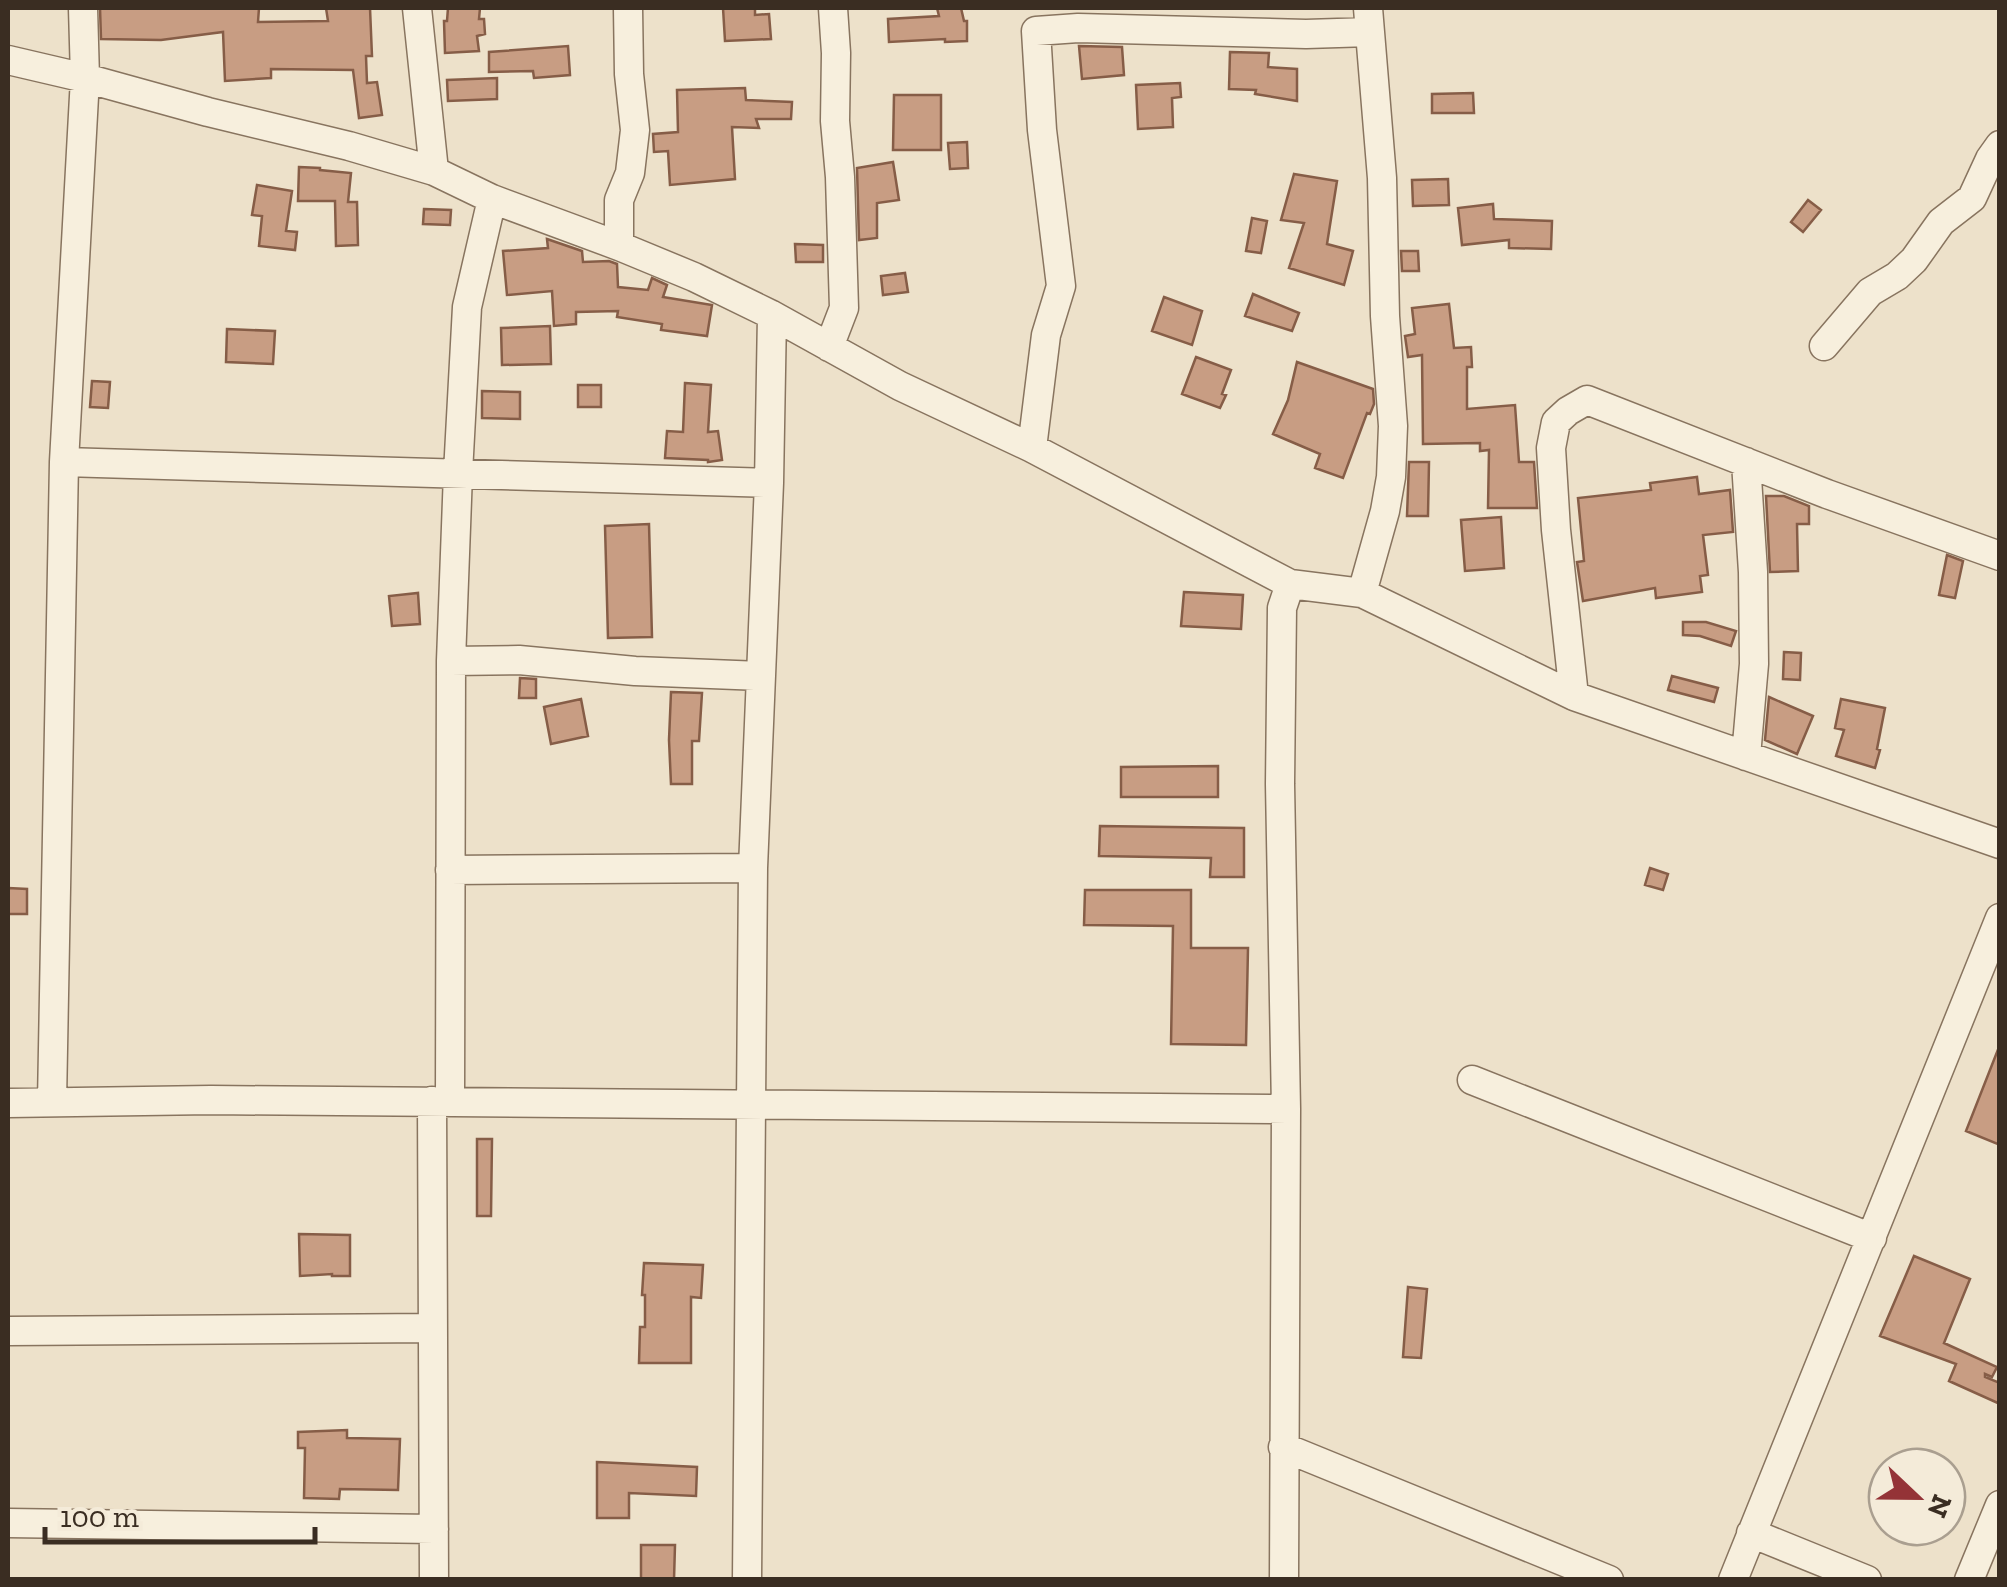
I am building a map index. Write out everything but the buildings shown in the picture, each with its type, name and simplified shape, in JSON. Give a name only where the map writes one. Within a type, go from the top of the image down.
[{"type":"street","points":[[52,1102],[64,462],[85,78],[83,8]]},
{"type":"street","points":[[417,8],[434,170]]},
{"type":"street","points":[[619,246],[619,200],[630,174],[634,130],[628,8]]},
{"type":"street","points":[[829,347],[844,308],[833,8]]},
{"type":"street","points":[[1032,448],[1046,335],[1061,286],[1042,130],[1036,30],[1306,34],[1369,20],[1382,178],[1392,426],[1391,477],[1385,511],[1362,593]]},
{"type":"street","points":[[8,60],[434,170],[492,199],[694,277],[1290,584],[1362,593],[1574,696],[2000,844]]},
{"type":"street","points":[[1824,346],[1870,292],[1897,276],[1914,260],[1941,222],[1972,198],[2000,145]]},
{"type":"street","points":[[434,1580],[433,1328],[450,870],[451,660],[458,474],[466,307],[492,199]]},
{"type":"street","points":[[747,1580],[753,868],[772,315]]},
{"type":"street","points":[[1574,696],[1556,530],[1552,448],[1556,422],[1587,400],[2000,556]]},
{"type":"street","points":[[64,462],[769,483]]},
{"type":"street","points":[[1746,462],[1754,664],[1746,756]]},
{"type":"street","points":[[1284,1580],[1286,1109],[1280,784],[1282,608],[1290,584]]},
{"type":"street","points":[[451,660],[518,660],[634,671],[761,676]]},
{"type":"street","points":[[450,870],[753,868]]},
{"type":"street","points":[[1733,1580],[2000,918]]},
{"type":"street","points":[[1472,1080],[1872,1238]]},
{"type":"street","points":[[8,1103],[441,1101],[1286,1109]]},
{"type":"street","points":[[8,1331],[433,1328]]},
{"type":"street","points":[[1283,1447],[1609,1580]]},
{"type":"street","points":[[1970,1580],[2000,1505]]},
{"type":"street","points":[[8,1523],[434,1529]]},
{"type":"street","points":[[1751,1533],[1867,1580]]}]
